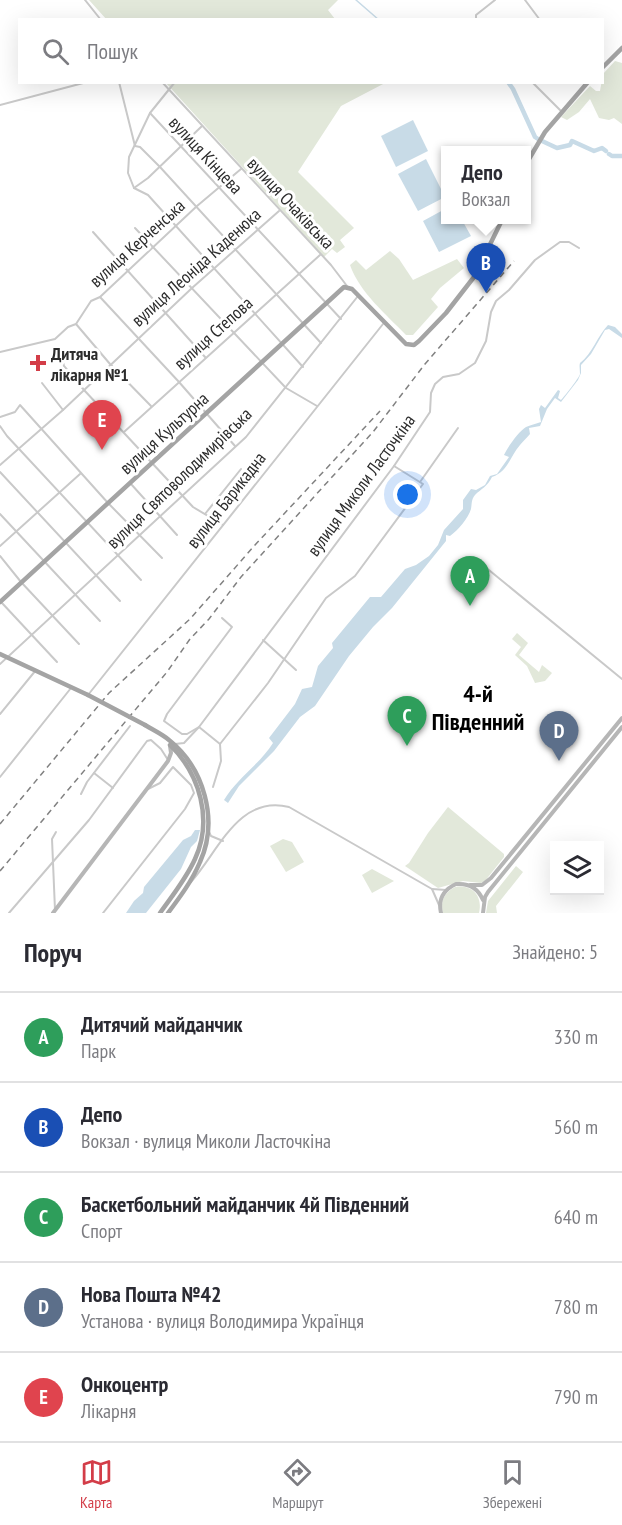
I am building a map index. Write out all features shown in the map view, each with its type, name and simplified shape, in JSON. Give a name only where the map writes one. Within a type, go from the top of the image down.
[{"type":"main road","points":[[604,67],[622,48]]},
{"type":"main road","points":[[531,155],[544,132],[586,84]]},
{"type":"main road","name":"вулиця Очаківська","points":[[347,286],[406,344],[414,345],[446,313],[474,277],[500,224]]},
{"type":"main road","name":"вулиця Культурна","points":[[0,601],[303,323],[347,286]]},
{"type":"main road","points":[[0,654],[72,687],[145,725],[171,743],[183,757],[197,784],[206,832],[200,862],[168,913]]},
{"type":"main road","points":[[160,913],[186,876],[206,832]]},
{"type":"main road","points":[[167,903],[172,907]]},
{"type":"street","points":[[85,0],[99,18]]},
{"type":"street","points":[[476,18],[476,15],[495,0]]},
{"type":"street","points":[[525,0],[538,18]]},
{"type":"street","points":[[0,105],[79,84]]},
{"type":"street","points":[[120,84],[135,146]]},
{"type":"street","name":"вулиця Очаківська","points":[[164,84],[342,277],[347,286]]},
{"type":"street","points":[[173,84],[150,113],[129,157],[130,182],[134,188],[148,195],[177,226],[303,367]]},
{"type":"street","points":[[534,84],[562,112]]},
{"type":"street","name":"вулиця Кінцева","points":[[150,113],[341,319]]},
{"type":"street","points":[[134,188],[182,148],[202,126]]},
{"type":"street","points":[[135,146],[140,147],[160,166],[321,343]]},
{"type":"street","name":"вулиця Керченська","points":[[0,352],[55,339],[68,327],[76,324],[91,301],[100,297],[154,249],[197,206],[241,169]]},
{"type":"street","name":"вулиця Леоніда Каденюка","points":[[0,465],[279,211]]},
{"type":"street","points":[[135,228],[285,388],[317,406]]},
{"type":"street","points":[[93,232],[205,357]]},
{"type":"street","name":"вулиця Миколи Ласточкіна","points":[[184,743],[199,727],[394,466],[430,412],[431,393],[435,384],[443,377],[464,371],[478,357],[486,341],[495,301],[509,290],[535,260],[560,242],[569,242],[579,248]]},
{"type":"street","name":"вулиця Степова","points":[[124,432],[320,255]]},
{"type":"street","name":"вулиця Святоволодимирівська","points":[[0,664],[256,426],[358,296]]},
{"type":"street","points":[[100,297],[235,446]]},
{"type":"street","name":"вулиця Барикадна","points":[[88,695],[385,322]]},
{"type":"street","points":[[76,324],[110,364],[152,407]]},
{"type":"street","points":[[59,346],[64,366],[84,390],[193,507],[223,525]]},
{"type":"street","points":[[42,383],[63,410]]},
{"type":"street","points":[[0,417],[15,411],[20,405],[108,503],[162,558]]},
{"type":"street","points":[[0,426],[141,580]]},
{"type":"street","points":[[420,482],[458,428]]},
{"type":"street","points":[[213,788],[221,761],[220,744],[268,683],[328,596],[356,576],[423,484],[394,466]]},
{"type":"street","points":[[206,514],[241,469]]},
{"type":"street","points":[[0,472],[120,601]]},
{"type":"street","points":[[0,546],[81,473]]},
{"type":"street","points":[[129,482],[177,535]]},
{"type":"street","points":[[0,514],[100,621]]},
{"type":"street","points":[[0,556],[79,644]]},
{"type":"street","points":[[484,566],[622,679]]},
{"type":"street","points":[[0,601],[57,662]]},
{"type":"street","points":[[220,744],[199,727],[187,734],[182,734],[164,721],[172,706],[232,627],[222,618]]},
{"type":"street","points":[[263,640],[296,670]]},
{"type":"street","points":[[0,714],[36,670]]},
{"type":"street","points":[[0,777],[72,687]]},
{"type":"street","points":[[440,913],[440,900],[446,890],[456,884],[482,885],[491,878],[622,717]]},
{"type":"street","points":[[81,794],[130,726]]},
{"type":"street","points":[[484,913],[485,897],[498,879],[622,727]]},
{"type":"street","points":[[9,913],[89,820],[149,740],[161,749],[169,760]]},
{"type":"street","points":[[54,912],[169,760],[172,750],[171,743],[179,745],[184,743]]},
{"type":"street","points":[[183,757],[181,748],[184,743]]},
{"type":"street","points":[[169,760],[177,755],[183,757]]},
{"type":"street","points":[[103,913],[185,810],[194,793],[191,785],[173,767],[160,783],[148,789]]},
{"type":"street","points":[[94,773],[113,788]]},
{"type":"street","points":[[187,886],[238,820],[255,809],[271,805],[289,807],[432,889],[446,890]]},
{"type":"street","points":[[54,912],[52,839],[56,832]]},
{"type":"street","points":[[206,832],[223,841]]},
{"type":"street","points":[[470,885],[482,896],[484,907]]},
{"type":"street","points":[[432,889],[440,906]]},
{"type":"street","points":[[12,910],[15,913]]},
{"type":"shaded area","points":[[89,0],[338,0],[328,10],[334,18],[105,18]]},
{"type":"shaded area","points":[[615,61],[622,63],[622,124],[614,118],[609,120],[599,118],[590,99],[579,112],[567,120],[561,117],[590,86],[600,91],[601,84],[604,84],[604,73]]},
{"type":"shaded area","points":[[167,84],[383,84],[341,106],[298,172],[354,228],[340,240],[345,247],[337,253],[332,249],[324,257]]},
{"type":"shaded area","points":[[390,251],[399,259],[413,280],[457,259],[464,268],[440,288],[431,299],[438,307],[413,335],[406,335],[374,303],[360,285],[350,265],[356,260],[366,270]]},
{"type":"shaded area","points":[[517,633],[528,643],[519,655],[539,672],[542,665],[552,673],[545,681],[535,683],[527,666],[515,655],[521,647],[512,639]]},
{"type":"shaded area","points":[[448,807],[504,854],[485,881],[481,883],[463,881],[438,888],[405,866]]},
{"type":"shaded area","points":[[283,839],[292,842],[304,862],[286,872],[270,846]]},
{"type":"shaded area","points":[[516,866],[523,872],[496,906],[497,913],[486,913],[488,901]]},
{"type":"shaded area","points":[[372,869],[394,881],[372,893],[362,875]]},
{"type":"shaded area","points":[[455,887],[466,887],[475,893],[479,901],[479,913],[443,913],[444,898]]},
{"type":"water","points":[[413,120],[428,151],[396,167],[381,136]]},
{"type":"water","points":[[426,159],[441,189],[441,199],[418,211],[398,174]]},
{"type":"water","points":[[441,211],[441,224],[464,224],[471,236],[439,252],[423,221]]},
{"type":"water","points":[[608,325],[615,327],[622,334],[622,338],[609,329],[605,330],[591,354],[581,365],[581,373],[578,380],[561,402],[555,398],[547,409],[540,426],[529,428],[530,434],[505,468],[497,475],[492,477],[486,485],[474,497],[470,513],[462,524],[450,536],[446,535],[446,541],[392,608],[349,656],[315,706],[300,717],[274,751],[239,786],[228,803],[224,800],[273,743],[269,738],[295,704],[302,689],[312,687],[318,666],[333,648],[332,643],[370,597],[381,597],[405,569],[429,556],[438,545],[444,530],[463,509],[463,500],[471,489],[476,490],[485,485],[490,476],[497,474],[509,457],[504,455],[523,429],[541,422],[539,409],[541,405],[545,408],[558,390],[560,391],[558,398],[561,400],[568,392],[580,374],[580,363]]},
{"type":"water","points":[[195,830],[200,830],[197,841],[191,847],[181,869],[146,913],[126,913],[143,893],[144,887],[183,840],[191,836]]},
{"type":"waterway","points":[[356,0],[377,18]]},
{"type":"waterway","points":[[509,84],[538,139]]},
{"type":"waterway","points":[[542,141],[557,148],[570,145],[572,141],[594,151],[602,148],[606,151]]},
{"type":"waterway","points":[[609,154],[622,156]]},
{"type":"railway","points":[[0,871],[167,672],[190,639],[209,619],[241,577],[373,432],[425,364],[514,261]]},
{"type":"railway","points":[[0,824],[109,693],[190,619],[255,545],[380,411]]},
{"type":"place","name":"Депо","points":[[486,293]]},
{"type":"place","name":"Дитяча лікарня №1","points":[[38,363]]},
{"type":"place","name":"Онкоцентр","points":[[102,450]]},
{"type":"place","name":"Дитячий майданчик","points":[[470,606]]},
{"type":"place","name":"Баскетбольний майданчик 4й Південний","points":[[407,746]]},
{"type":"place","name":"Нова Пошта №42","points":[[559,761]]},
{"type":"district","name":"4-й Південний","points":[[478,707]]}]
